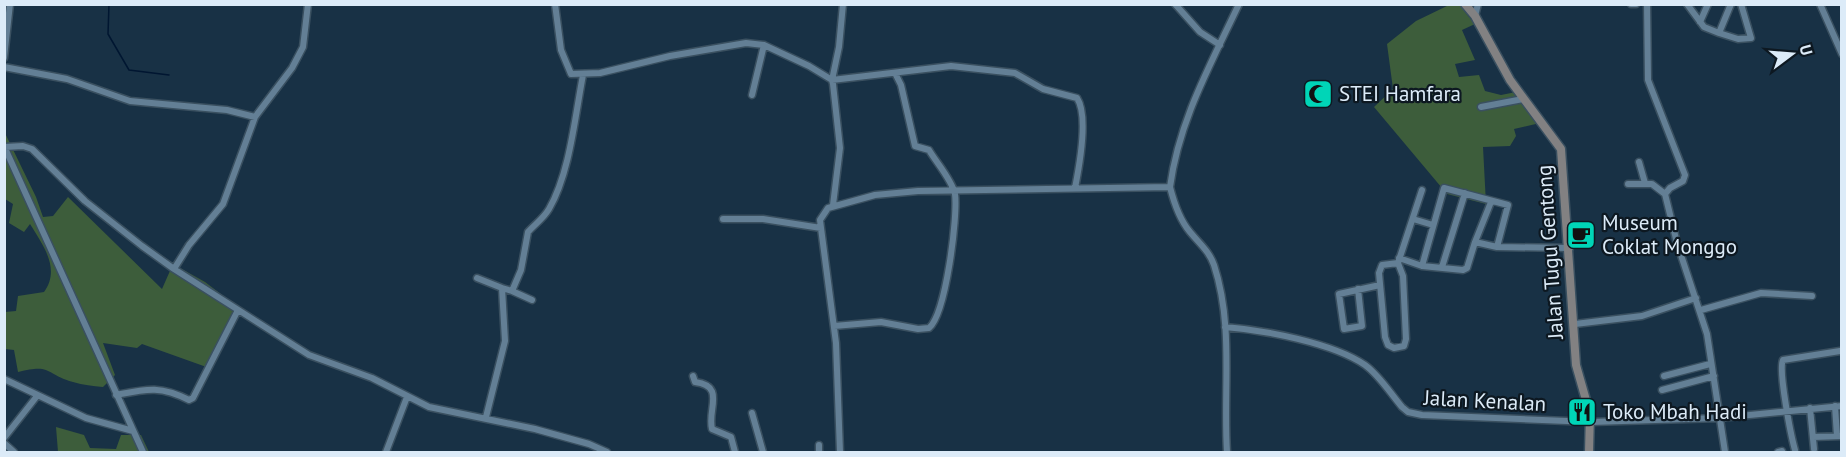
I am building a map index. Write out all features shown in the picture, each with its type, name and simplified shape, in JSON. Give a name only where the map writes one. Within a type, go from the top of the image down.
[{"type":"main road","name":"Jalan Tugu Gentong","points":[[1466,4],[1510,80],[1561,149],[1570,248],[1576,365],[1588,405],[1589,453]]},
{"type":"street","points":[[4,58],[10,4]]},
{"type":"street","points":[[174,269],[189,245],[223,204],[255,117],[292,68],[303,47],[308,4]]},
{"type":"street","points":[[555,4],[564,62],[571,74],[583,75],[746,44],[764,45],[815,69],[832,80],[951,66],[1007,71],[1024,77],[1043,89],[1075,97],[1080,101],[1082,112],[1079,168],[1075,188]]},
{"type":"street","points":[[833,205],[840,148],[832,80],[839,47],[843,4]]},
{"type":"street","points":[[1174,4],[1200,32],[1220,45]]},
{"type":"street","points":[[1227,453],[1225,327],[1213,263],[1205,247],[1178,215],[1170,186],[1183,126],[1239,4]]},
{"type":"street","points":[[1475,16],[1478,4]]},
{"type":"street","points":[[1647,4],[1648,80],[1685,175],[1683,181],[1670,188],[1665,194]]},
{"type":"street","points":[[1687,4],[1704,27],[1737,39],[1751,38],[1742,4]]},
{"type":"street","points":[[1700,22],[1708,4]]},
{"type":"street","points":[[1719,33],[1731,4]]},
{"type":"street","points":[[1820,4],[1842,54]]},
{"type":"street","points":[[752,95],[764,45]]},
{"type":"street","points":[[4,67],[67,79],[130,101],[227,110],[255,117]]},
{"type":"street","points":[[834,326],[881,322],[918,329],[933,325],[940,309],[949,267],[954,191],[929,150],[915,146],[901,85],[895,73]]},
{"type":"street","points":[[512,291],[521,270],[528,232],[538,225],[549,209],[560,180],[583,75]]},
{"type":"street","points":[[1482,107],[1523,99]]},
{"type":"street","points":[[143,453],[5,147],[23,146],[32,149],[85,201],[174,269],[309,355],[372,378],[407,397],[434,408],[486,417],[589,444],[607,453]]},
{"type":"street","points":[[1639,162],[1646,183]]},
{"type":"street","points":[[1628,184],[1646,183],[1658,187],[1665,194],[1677,243],[1701,310],[1707,334],[1725,452]]},
{"type":"street","points":[[840,453],[834,326],[820,228],[823,213],[833,205],[875,195],[1170,186]]},
{"type":"street","points":[[1422,266],[1443,188],[1465,192],[1491,202],[1495,200],[1509,207],[1497,247]]},
{"type":"street","points":[[1422,190],[1398,261],[1403,276],[1407,312],[1406,339],[1402,348],[1391,348],[1388,345],[1380,285],[1380,267],[1398,261],[1422,266],[1466,269],[1491,202]]},
{"type":"street","points":[[1442,267],[1465,192]]},
{"type":"street","points":[[723,219],[763,219],[820,228]]},
{"type":"street","points":[[1413,219],[1433,225]]},
{"type":"street","points":[[1475,242],[1497,247],[1570,248]]},
{"type":"street","points":[[477,278],[532,300]]},
{"type":"street","points":[[1358,289],[1362,326],[1344,329],[1339,295],[1344,291],[1380,285]]},
{"type":"street","points":[[486,417],[504,341],[502,288]]},
{"type":"street","points":[[1701,310],[1761,293],[1812,297]]},
{"type":"street","points":[[1575,324],[1642,316],[1696,298]]},
{"type":"street","points":[[116,395],[155,388],[170,390],[192,399],[238,310]]},
{"type":"street","name":"Jalan Kenalan","points":[[1225,327],[1269,332],[1317,345],[1363,364],[1402,407],[1413,414],[1482,420],[1590,422],[1719,418],[1786,409],[1838,406]]},
{"type":"street","points":[[1795,450],[1786,409],[1781,370],[1783,360],[1840,351]]},
{"type":"street","points":[[1664,376],[1710,364]]},
{"type":"street","points":[[693,376],[695,382],[706,383],[711,388],[713,397],[711,429],[731,437],[735,453]]},
{"type":"street","points":[[1662,390],[1714,376]]},
{"type":"street","points":[[4,379],[86,418],[134,431]]},
{"type":"street","points":[[4,438],[37,396]]},
{"type":"street","points":[[386,453],[407,397]]},
{"type":"street","points":[[1813,437],[1839,436],[1838,406]]},
{"type":"street","points":[[1810,408],[1814,449]]},
{"type":"street","points":[[752,413],[763,453]]},
{"type":"street","points":[[4,443],[14,453]]},
{"type":"green space","points":[[1449,5],[1462,5],[1474,19],[1464,11],[1475,24],[1462,30],[1475,60],[1455,64],[1459,77],[1479,75],[1485,91],[1501,95],[1516,92],[1540,123],[1514,129],[1516,136],[1510,146],[1483,147],[1486,204],[1447,194],[1374,107],[1393,89],[1387,44],[1416,21]]},
{"type":"green space","points":[[4,131],[36,197],[43,217],[53,216],[68,197],[162,289],[173,264],[205,282],[238,307],[212,369],[142,344],[137,348],[103,343],[115,375],[103,387],[73,382],[43,369],[18,372],[14,350],[5,349],[5,312],[16,311],[18,296],[44,292],[51,275],[45,249],[30,224],[24,232],[9,223],[13,204],[5,199]]},
{"type":"green space","points":[[56,427],[84,435],[90,448],[116,449],[121,435],[141,435],[149,452],[58,452]]},
{"type":"waterway","points":[[109,4],[108,34],[129,70],[169,75]]},
{"type":"place","name":"STEI Hamfara","points":[[1318,94]]},
{"type":"place","name":"Museum Coklat Monggo","points":[[1581,235]]},
{"type":"place","name":"Toko Mbah Hadi","points":[[1582,412]]}]
